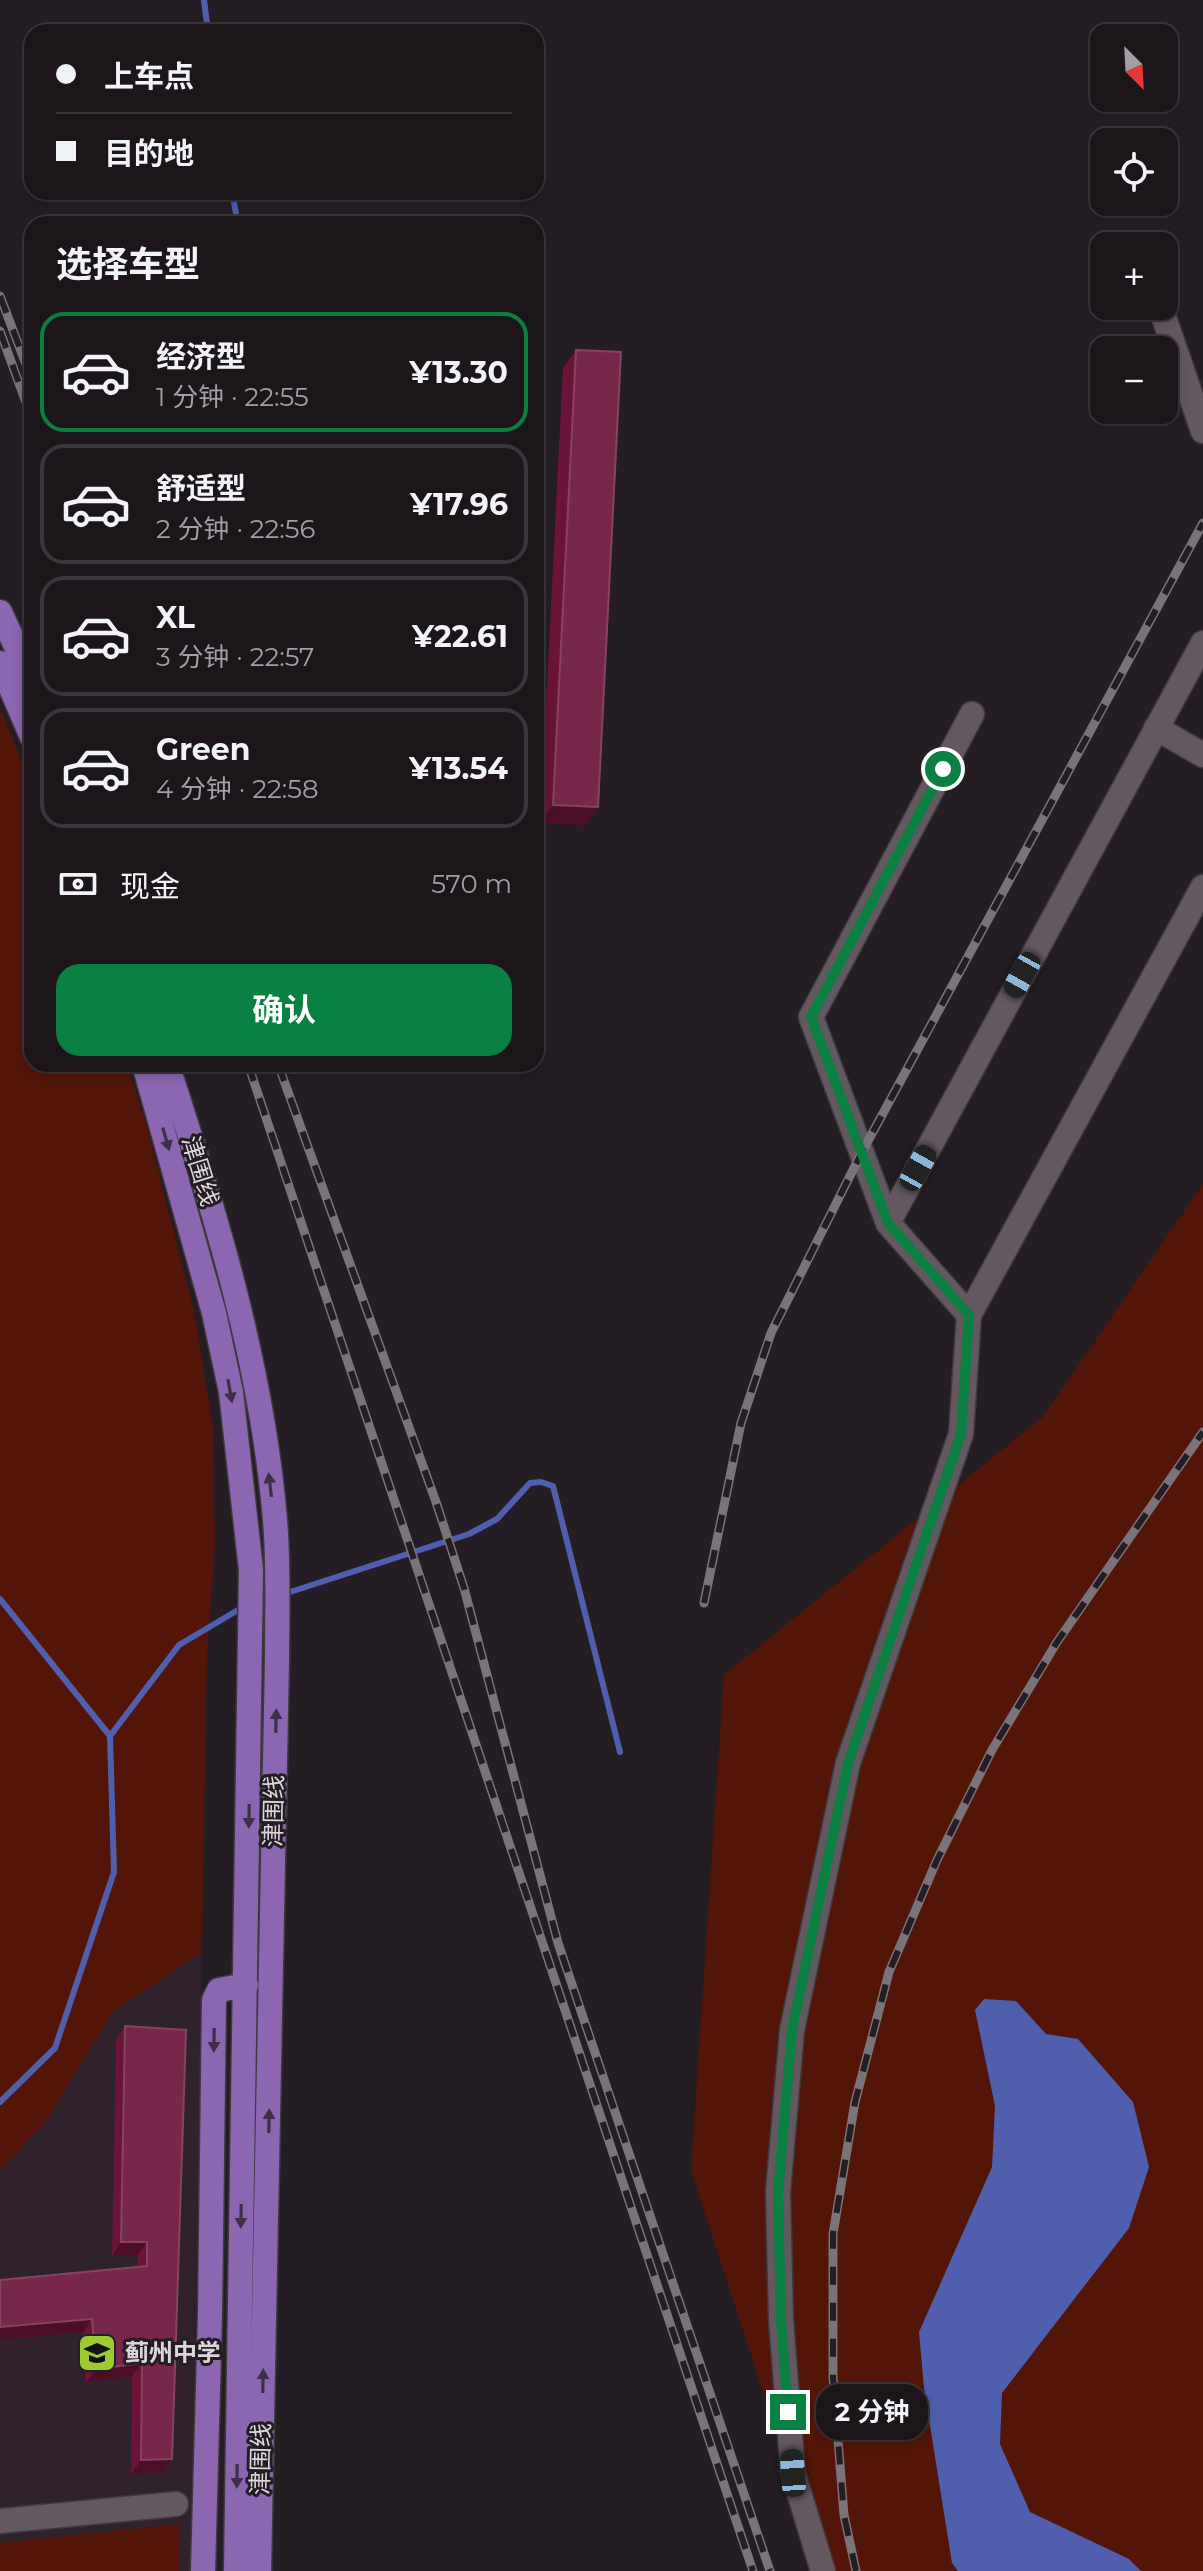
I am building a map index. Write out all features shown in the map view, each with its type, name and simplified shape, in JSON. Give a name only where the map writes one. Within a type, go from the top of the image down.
[{"type":"main road","points":[[0,612],[24,664]]},
{"type":"main road","points":[[0,663],[24,718]]},
{"type":"main road","name":"津围线","points":[[146,1072],[214,1313],[231,1392],[251,1570],[236,2571]]},
{"type":"main road","name":"津围线","points":[[169,1072],[218,1229],[247,1346],[275,1519],[277,1617],[259,2571]]},
{"type":"main road","points":[[203,2571],[214,2000],[219,1990],[246,1985]]},
{"type":"street","points":[[1165,320],[1203,431]]},
{"type":"street","points":[[888,1223],[1203,643]]},
{"type":"street","points":[[969,1315],[888,1223],[811,1017],[972,714]]},
{"type":"street","points":[[1156,728],[1203,755]]},
{"type":"street","points":[[823,2571],[793,2473],[781,2320],[778,2192],[792,2030],[848,1763],[961,1434],[969,1315],[1203,887]]},
{"type":"street","points":[[0,2521],[176,2504]]},
{"type":"shaded area","points":[[0,708],[24,766],[24,1072],[130,1072],[194,1311],[213,1427],[215,1548],[207,1655],[202,1952],[113,2012],[46,2121],[0,2171]]},
{"type":"shaded area","points":[[1203,1184],[1203,2571],[821,2571],[691,2170],[724,1675],[1043,1417]]},
{"type":"shaded area","name":"蓟州中学","points":[[202,1952],[191,2571],[0,2571],[0,2171],[46,2121],[113,2012]]},
{"type":"shaded area","points":[[180,2524],[180,2571],[0,2571],[0,2543]]},
{"type":"water","points":[[984,1999],[1016,2001],[1046,2034],[1078,2039],[1133,2102],[1149,2167],[1129,2228],[1002,2393],[1000,2444],[1030,2512],[1129,2559],[1141,2571],[958,2571],[952,2563],[924,2388],[919,2332],[992,2167],[995,2106],[975,2010]]},
{"type":"building","points":[[576,350],[621,352],[598,807],[553,805]]},
{"type":"building","points":[[125,2026],[186,2030],[172,2459],[141,2460],[142,2363],[96,2369],[92,2319],[0,2327],[0,2280],[147,2266],[147,2242],[121,2242]]},
{"type":"waterway","points":[[204,0],[207,24]]},
{"type":"waterway","points":[[234,200],[236,216]]},
{"type":"waterway","points":[[284,1594],[469,1534],[497,1519],[530,1483],[541,1482],[553,1486],[620,1752]]},
{"type":"waterway","points":[[0,1599],[110,1736],[114,1872],[55,2048],[0,2102]]},
{"type":"waterway","points":[[110,1736],[179,1645],[243,1607]]},
{"type":"railway","points":[[0,296],[24,359]]},
{"type":"railway","points":[[0,331],[24,397]]},
{"type":"railway","points":[[704,1603],[741,1423],[771,1333],[862,1152],[1203,523]]},
{"type":"railway","points":[[251,1072],[753,2571]]},
{"type":"railway","points":[[281,1072],[436,1502],[464,1588],[558,1943],[770,2571]]},
{"type":"railway","points":[[856,2571],[844,2515],[833,2377],[833,2234],[855,2102],[889,1972],[937,1860],[992,1750],[1057,1642],[1203,1432]]},
{"type":"place","name":"蓟州中学","points":[[97,2353]]},
{"type":"route","points":[[788,2412],[781,2320],[778,2192],[792,2030],[848,1763],[961,1434],[969,1315],[888,1223],[811,1017],[943,769]]}]
